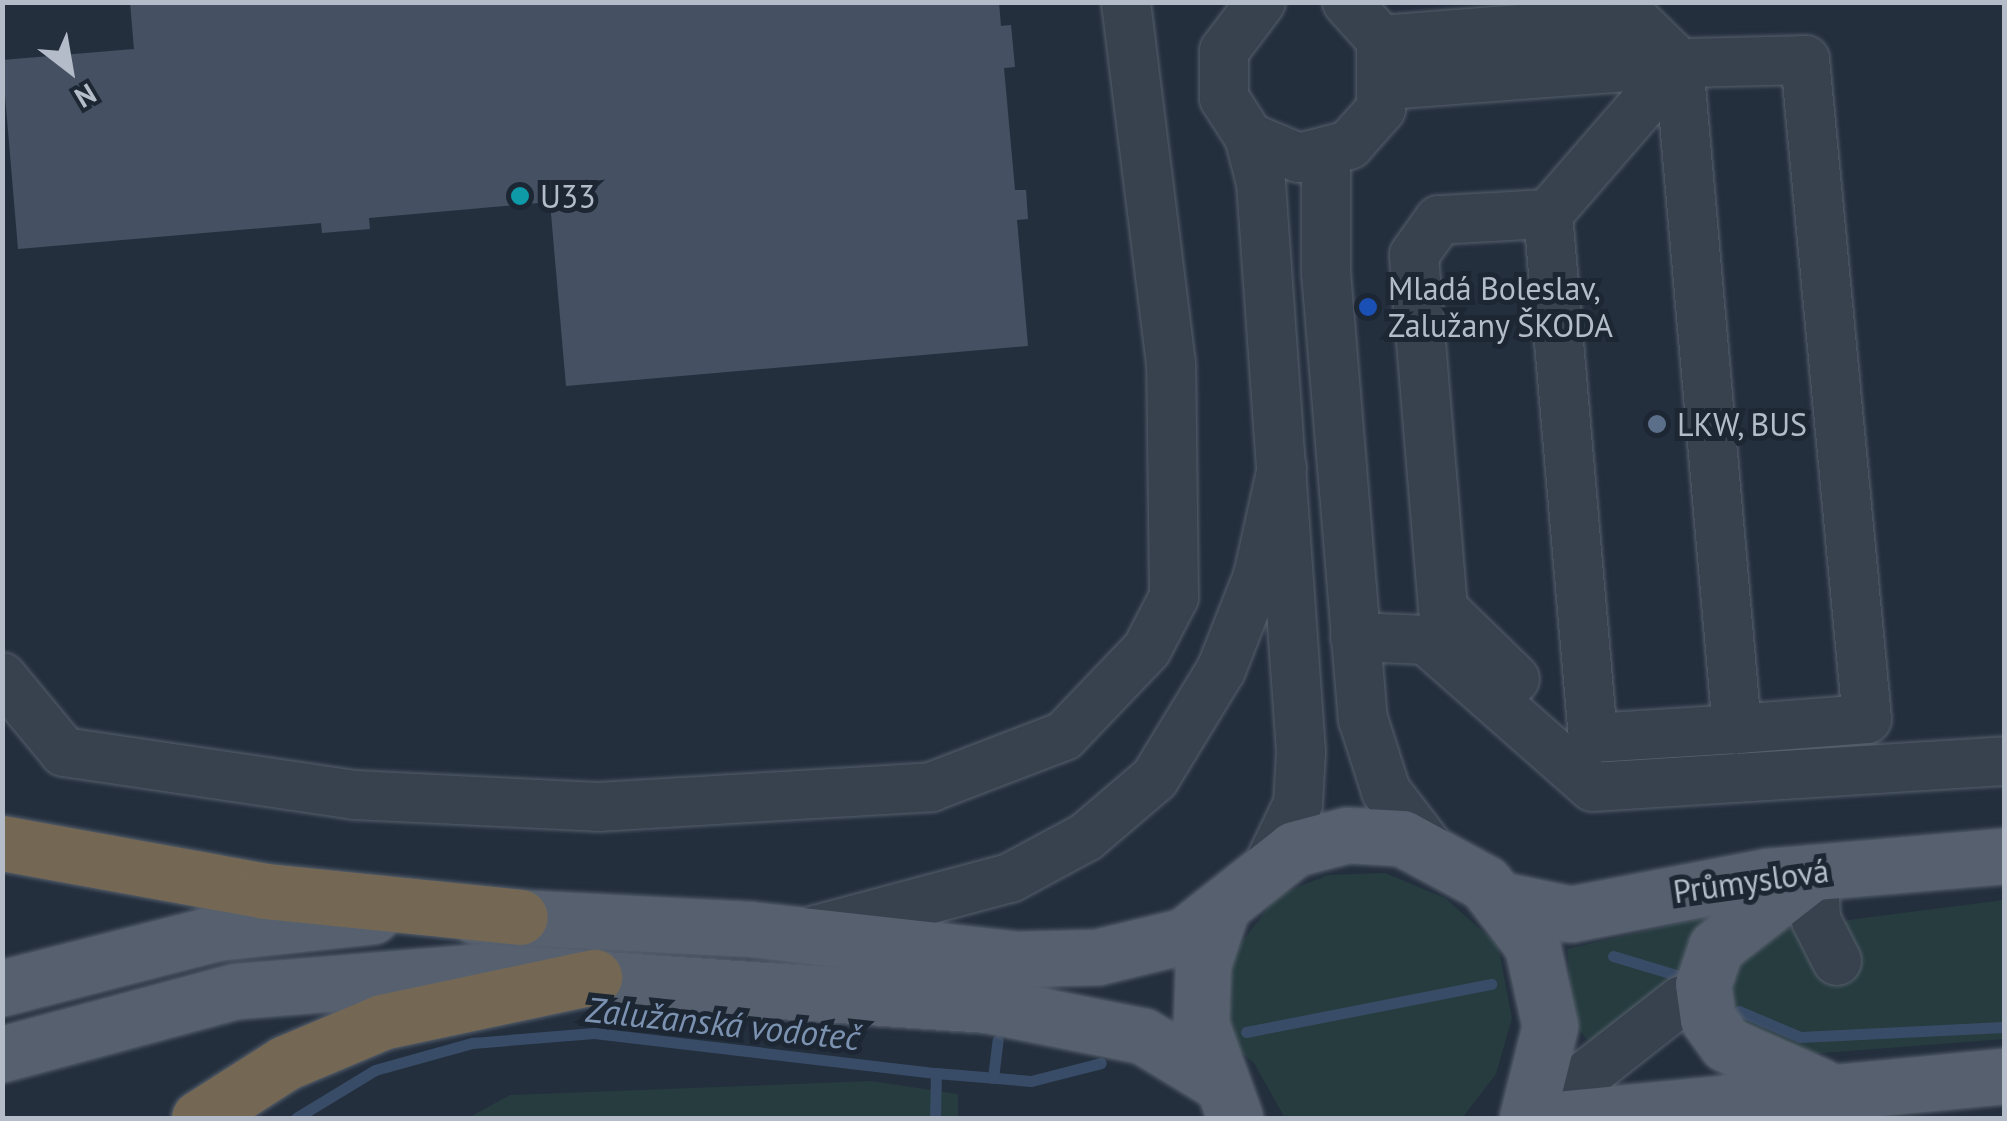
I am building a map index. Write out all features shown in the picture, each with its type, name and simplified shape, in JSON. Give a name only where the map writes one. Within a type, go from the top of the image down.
[{"type":"highway","points":[[2,844],[266,891],[520,917]]},
{"type":"highway","points":[[199,1118],[285,1063],[382,1022],[594,977]]},
{"type":"main road","points":[[2,988],[252,927],[520,917],[799,934],[1016,959],[1097,956],[1164,944],[1222,906],[1270,862],[1347,835],[1428,846],[1502,900],[1532,945],[1548,998],[1548,1053],[1555,1118],[2004,1076]]},
{"type":"main road","name":"Průmyslová","points":[[1502,900],[1571,914],[1814,872],[2004,856]]},
{"type":"main road","points":[[1814,872],[1716,948],[1704,1004],[1726,1044],[1764,1067],[1853,1088]]},
{"type":"main road","points":[[1222,906],[1200,994],[1226,1100]]},
{"type":"main road","points":[[2,1054],[160,1006],[312,980],[418,972],[594,977],[988,1005],[1142,1036],[1226,1100]]},
{"type":"street","points":[[2,677],[64,752],[355,795],[598,808],[930,787],[1064,736],[1147,649],[1174,597],[1170,364],[1126,2]]},
{"type":"street","points":[[1250,138],[1286,155],[1326,155],[1368,130],[1384,63],[1348,2]]},
{"type":"street","points":[[1253,5],[1221,74],[1250,138],[1282,468],[1302,784],[1270,862]]},
{"type":"street","points":[[1384,63],[1550,14],[1635,20],[1679,62],[1737,729]]},
{"type":"street","points":[[1384,63],[1805,60],[1867,718],[1593,738],[1498,663],[1444,609],[1414,256],[1438,220],[1548,214]]},
{"type":"street","points":[[1593,738],[1548,214],[1679,62]]},
{"type":"street","points":[[1326,155],[1326,272],[1355,637],[1376,770],[1428,846]]},
{"type":"street","points":[[799,934],[1010,878],[1086,837],[1155,778],[1220,670],[1258,576],[1282,468]]},
{"type":"street","points":[[1355,637],[1426,640],[1593,787],[1992,762]]},
{"type":"street","points":[[1814,872],[1816,920],[1837,962]]},
{"type":"street","points":[[1555,1118],[1589,1073],[1682,1000]]},
{"type":"green space","points":[[1385,873],[1445,898],[1498,945],[1512,1018],[1496,1074],[1462,1118],[1285,1118],[1254,1063],[1215,1032],[1227,961],[1278,895],[1328,875]]},
{"type":"green space","points":[[2004,900],[2004,1039],[1810,1054],[1770,1047],[1726,1012],[1731,959],[1757,939],[1790,928],[1812,940],[1848,920]]},
{"type":"green space","points":[[1723,913],[1667,987],[1592,1046],[1574,1023],[1567,949]]},
{"type":"green space","points":[[871,1081],[958,1094],[958,1118],[468,1118],[510,1095]]},
{"type":"building","name":"U33","points":[[130,2],[999,2],[1001,26],[1011,25],[1015,67],[1004,68],[1015,190],[1026,190],[1028,219],[1017,220],[1028,346],[566,386],[550,202],[369,218],[370,229],[322,233],[321,223],[18,249],[2,60],[134,49]]},
{"type":"waterway","points":[[1613,956],[1676,975]]},
{"type":"waterway","points":[[1246,1032],[1491,984]]},
{"type":"waterway","points":[[1739,1011],[1800,1037],[2004,1027]]},
{"type":"waterway","name":"Zalužanská vodoteč","points":[[296,1118],[375,1070],[472,1043],[594,1033],[936,1073],[935,1118]]},
{"type":"waterway","points":[[993,1078],[998,1040]]},
{"type":"waterway","points":[[936,1073],[1031,1081],[1101,1063]]},
{"type":"place","name":"U33","points":[[520,196]]},
{"type":"place","name":"Mladá Boleslav, Zalužany ŠKODA","points":[[1368,307]]},
{"type":"place","name":"LKW, BUS","points":[[1657,424]]}]
